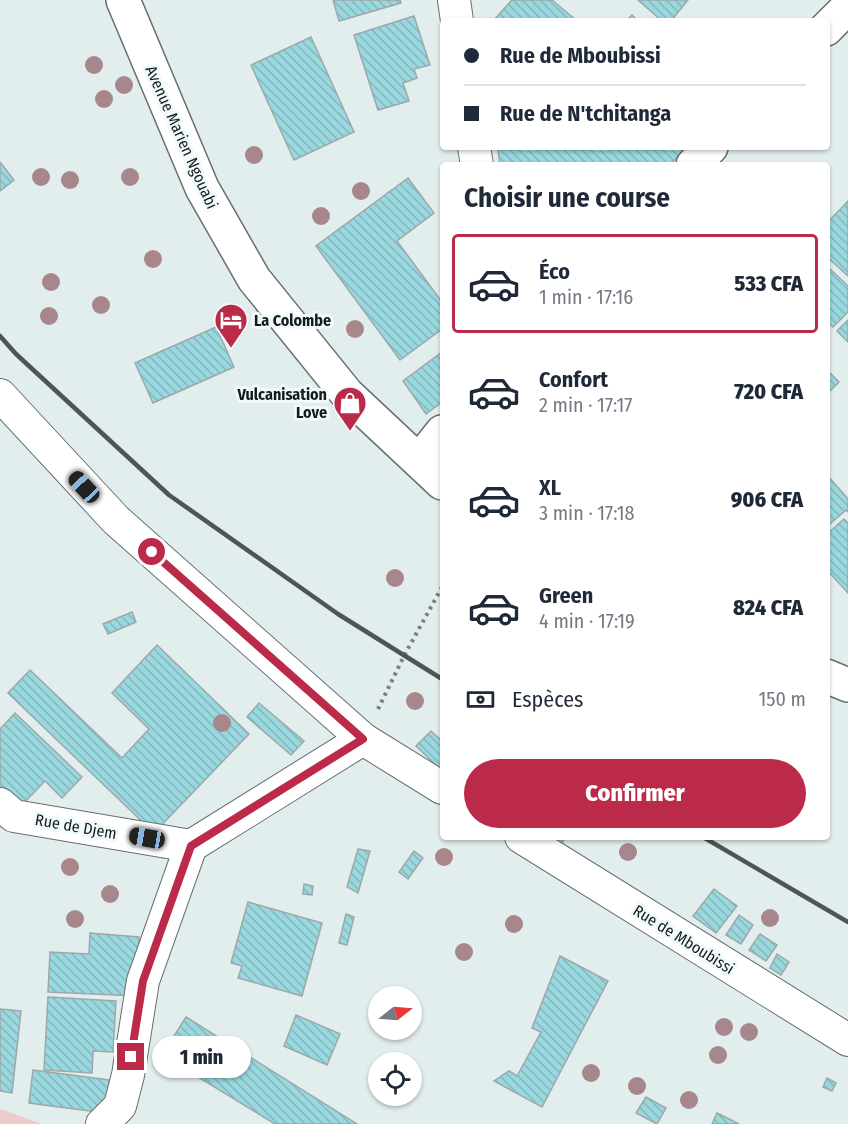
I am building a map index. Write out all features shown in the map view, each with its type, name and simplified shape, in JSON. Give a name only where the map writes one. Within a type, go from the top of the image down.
[{"type":"main road","name":"Avenue Marien Ngouabi","points":[[123,0],[202,188],[254,279],[347,394],[440,481]]},
{"type":"main road","points":[[830,25],[848,7]]},
{"type":"main road","points":[[696,162],[708,150]]},
{"type":"main road","points":[[419,461],[440,435]]},
{"type":"street","points":[[454,0],[457,18]]},
{"type":"street","points":[[0,395],[116,520],[363,739],[440,787]]},
{"type":"street","points":[[102,1124],[120,1106],[128,1075],[143,981],[191,846],[363,739]]},
{"type":"street","name":"Rue de Djem","points":[[5,814],[191,846]]},
{"type":"street","name":"Rue de Mboubissi","points":[[526,840],[848,1040]]},
{"type":"path","points":[[363,739],[404,656],[440,591]]},
{"type":"shaded area","points":[[0,1109],[42,1124],[0,1124]]},
{"type":"building","points":[[333,0],[400,0],[401,3],[339,21]]},
{"type":"building","points":[[512,0],[552,0],[573,18],[496,18]]},
{"type":"building","points":[[638,0],[688,0],[673,18],[659,18]]},
{"type":"building","points":[[414,16],[430,65],[414,69],[417,78],[403,83],[409,101],[378,110],[354,35]]},
{"type":"building","points":[[311,37],[354,132],[294,160],[251,65]]},
{"type":"building","points":[[498,150],[683,150],[673,162],[500,162]]},
{"type":"building","points":[[0,162],[14,180],[0,191]]},
{"type":"building","points":[[408,178],[434,213],[397,241],[440,299],[440,330],[400,360],[316,246]]},
{"type":"building","points":[[848,201],[848,276],[830,260],[830,220]]},
{"type":"building","points":[[830,269],[848,286],[848,312],[833,327],[830,324]]},
{"type":"building","points":[[848,320],[848,342],[837,331]]},
{"type":"building","points":[[216,327],[234,367],[153,403],[135,363]]},
{"type":"building","points":[[440,353],[440,404],[426,414],[403,381]]},
{"type":"building","points":[[830,373],[839,382],[830,391]]},
{"type":"building","points":[[830,479],[848,499],[848,512],[846,510],[830,524]]},
{"type":"building","points":[[844,519],[848,523],[848,593],[830,573],[830,531]]},
{"type":"building","points":[[132,612],[136,622],[108,634],[103,624]]},
{"type":"building","points":[[157,645],[249,734],[154,833],[8,693],[30,670],[122,758],[149,729],[112,693]]},
{"type":"building","points":[[259,703],[304,741],[291,755],[247,717]]},
{"type":"building","points":[[15,713],[82,777],[62,798],[45,781],[20,807],[0,788],[0,729]]},
{"type":"building","points":[[431,731],[440,739],[440,769],[416,746]]},
{"type":"building","points":[[358,849],[370,851],[358,893],[347,887]]},
{"type":"building","points":[[414,851],[423,858],[408,879],[399,872]]},
{"type":"building","points":[[304,884],[313,886],[312,895],[303,894]]},
{"type":"building","points":[[714,889],[737,906],[716,933],[693,916]]},
{"type":"building","points":[[248,902],[322,923],[302,996],[238,978],[242,966],[231,963]]},
{"type":"building","points":[[346,914],[354,917],[347,945],[339,943]]},
{"type":"building","points":[[739,915],[753,925],[741,944],[726,935]]},
{"type":"building","points":[[90,933],[139,937],[137,996],[48,992],[50,952],[89,954]]},
{"type":"building","points":[[760,934],[777,945],[766,961],[749,950]]},
{"type":"building","points":[[777,954],[789,962],[781,975],[770,968]]},
{"type":"building","points":[[560,956],[608,981],[542,1107],[494,1081],[509,1071],[517,1076],[541,1032],[532,1028]]},
{"type":"building","points":[[48,997],[116,1001],[113,1052],[93,1051],[92,1073],[44,1070]]},
{"type":"building","points":[[0,1009],[21,1011],[12,1093],[0,1091]]},
{"type":"building","points":[[296,1015],[340,1034],[327,1065],[284,1046]]},
{"type":"building","points":[[186,1017],[357,1124],[275,1124],[162,1055]]},
{"type":"building","points":[[33,1070],[109,1080],[105,1113],[29,1103]]},
{"type":"building","points":[[827,1078],[836,1083],[832,1091],[823,1087]]},
{"type":"building","points":[[646,1097],[666,1108],[657,1124],[636,1113]]},
{"type":"building","points":[[717,1113],[739,1124],[712,1124]]},
{"type":"railway","points":[[0,336],[16,354],[169,495],[338,614],[440,678]]},
{"type":"railway","points":[[708,840],[848,922]]},
{"type":"place","name":"La Colombe","points":[[231,349]]},
{"type":"place","name":"Vulcanisation Love","points":[[350,432]]},
{"type":"route","points":[[131,1057],[143,981],[191,846],[363,739],[152,552]]}]
